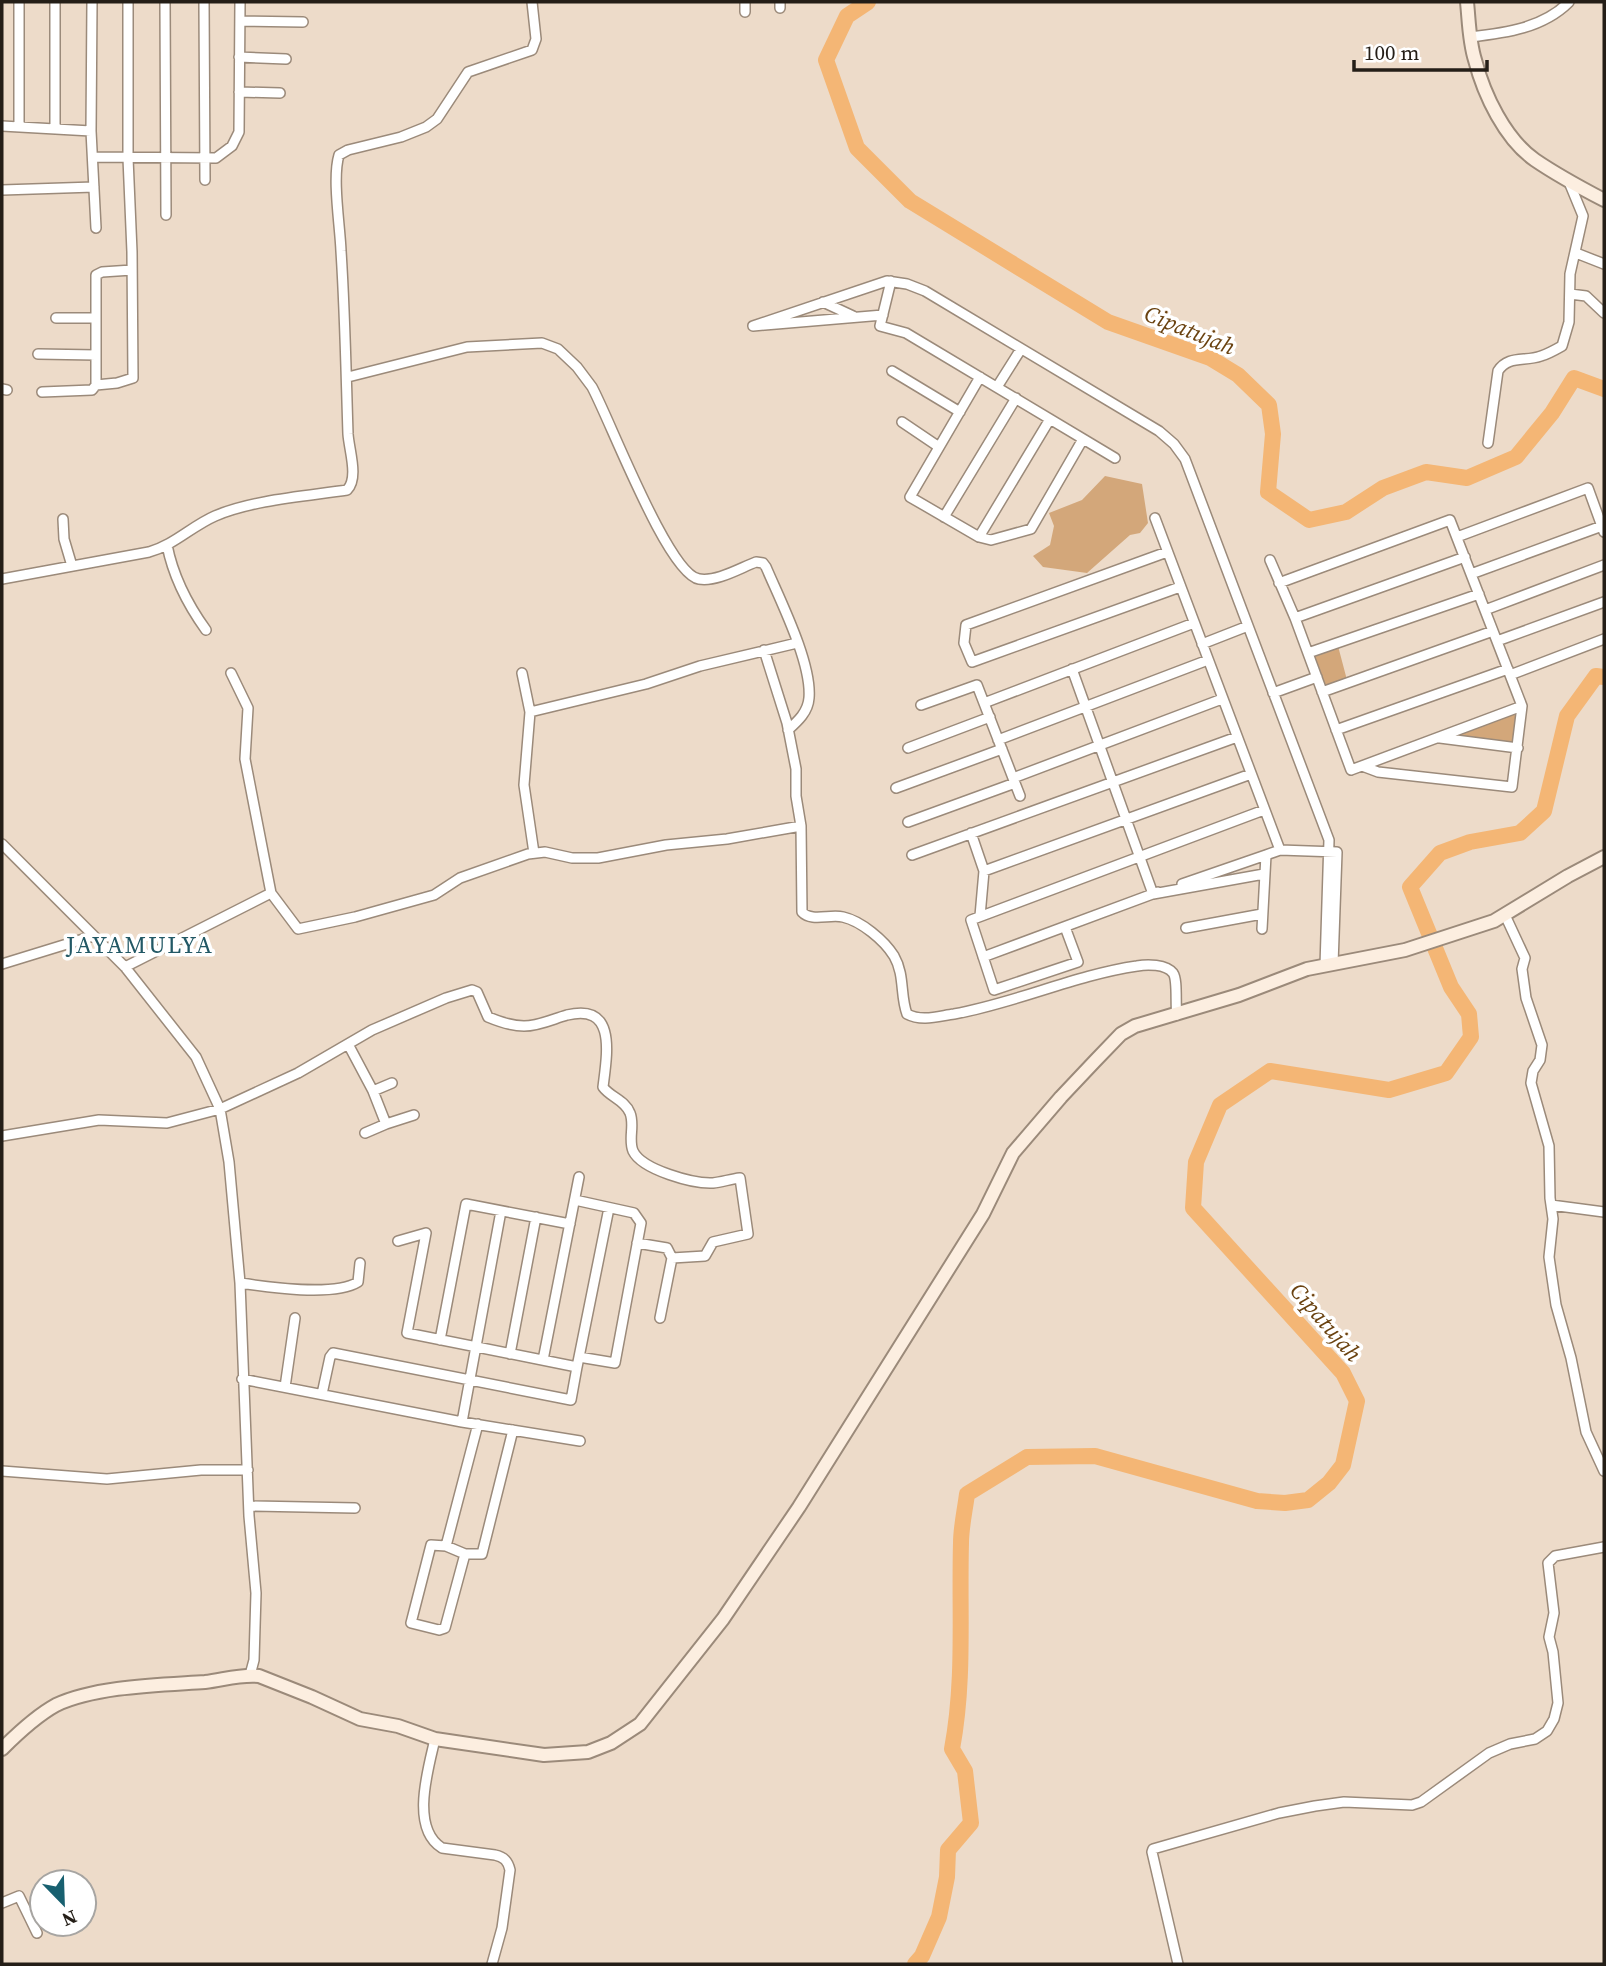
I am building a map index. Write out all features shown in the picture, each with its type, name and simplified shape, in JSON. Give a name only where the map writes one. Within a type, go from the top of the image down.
[{"type":"street","points":[[19,2],[19,127]]},
{"type":"street","points":[[55,2],[55,129]]},
{"type":"street","points":[[92,2],[91,131],[96,228]]},
{"type":"street","points":[[96,385],[133,378],[128,2]]},
{"type":"street","points":[[165,2],[166,215]]},
{"type":"street","points":[[204,2],[205,180]]},
{"type":"street","points":[[93,157],[222,156],[237,138],[240,2]]},
{"type":"street","points":[[2,579],[149,552],[224,513],[281,500],[347,490],[353,479],[348,435],[339,155],[344,151],[401,137],[426,127],[437,119],[468,72],[531,50],[536,39],[532,2]]},
{"type":"street","points":[[1467,2],[1470,37],[1480,77],[1504,124],[1525,152],[1569,182],[1604,200]]},
{"type":"street","points":[[1470,37],[1501,33],[1542,22],[1569,2]]},
{"type":"street","points":[[240,21],[303,22]]},
{"type":"street","points":[[239,57],[286,59]]},
{"type":"street","points":[[239,92],[280,93]]},
{"type":"street","points":[[2,126],[91,131]]},
{"type":"street","points":[[1488,443],[1498,372],[1502,364],[1510,360],[1538,357],[1562,346],[1569,322],[1570,274],[1583,216],[1569,182]]},
{"type":"street","points":[[2,190],[94,187]]},
{"type":"street","points":[[1576,253],[1604,264]]},
{"type":"street","points":[[42,392],[92,390],[96,385],[97,274],[132,270]]},
{"type":"street","points":[[883,315],[753,326],[887,281],[907,284],[925,290],[1159,431],[1174,444],[1185,459],[1329,839],[1329,965]]},
{"type":"street","points":[[891,281],[880,326],[906,333],[1115,458]]},
{"type":"street","points":[[1570,294],[1586,296],[1604,313]]},
{"type":"street","points":[[823,302],[855,317]]},
{"type":"street","points":[[56,318],[96,318]]},
{"type":"street","points":[[348,377],[467,347],[522,343],[552,345],[577,367],[592,387],[663,537],[684,570],[701,579],[756,562],[762,563],[797,643],[807,679],[809,699],[801,718],[788,730]]},
{"type":"street","points":[[997,387],[1021,349]]},
{"type":"street","points":[[38,354],[96,355]]},
{"type":"street","points":[[892,370],[960,412]]},
{"type":"street","points":[[980,377],[911,497],[944,517],[979,537],[991,540],[1031,529],[1083,439]]},
{"type":"street","points":[[944,517],[1016,398]]},
{"type":"street","points":[[979,537],[1050,419]]},
{"type":"street","points":[[902,422],[939,447]]},
{"type":"street","points":[[1457,537],[1588,488],[1603,529],[1471,574]]},
{"type":"street","points":[[1155,518],[1280,850]]},
{"type":"street","points":[[63,519],[64,539],[72,566]]},
{"type":"street","points":[[1279,583],[1450,520],[1522,706],[1512,787],[1378,772],[1362,765]]},
{"type":"street","points":[[167,545],[176,576],[194,614],[206,630]]},
{"type":"street","points":[[1167,552],[966,625],[964,643],[972,662],[1180,587]]},
{"type":"street","points":[[1295,618],[1465,557]]},
{"type":"street","points":[[1270,560],[1295,618],[1351,770],[1522,706]]},
{"type":"street","points":[[1485,610],[1604,565]]},
{"type":"street","points":[[1308,653],[1479,594]]},
{"type":"street","points":[[1497,641],[1604,602]]},
{"type":"street","points":[[984,702],[1194,623]]},
{"type":"street","points":[[1202,644],[1248,626]]},
{"type":"street","points":[[1322,692],[1493,631]]},
{"type":"street","points":[[1336,730],[1604,639]]},
{"type":"street","points":[[530,712],[797,643]]},
{"type":"street","points":[[764,650],[788,730],[796,769],[796,796],[801,826],[802,912],[808,917],[847,918],[870,931],[893,954],[904,985],[905,1009],[911,1016],[923,1018],[987,1008],[1138,965],[1165,967],[1173,973],[1177,1015]]},
{"type":"street","points":[[896,788],[1086,706],[1208,660]]},
{"type":"street","points":[[1072,669],[1153,894]]},
{"type":"street","points":[[231,673],[248,708],[245,759],[271,893],[294,925],[302,930],[434,895],[460,878],[534,853],[545,852],[572,859],[598,858],[666,845],[727,839],[801,826]]},
{"type":"street","points":[[522,673],[530,712],[524,785],[534,853]]},
{"type":"street","points":[[1273,692],[1317,677]]},
{"type":"street","points":[[921,705],[977,685],[1020,796]]},
{"type":"street","points":[[908,822],[1223,699]]},
{"type":"street","points":[[908,748],[990,717]]},
{"type":"street","points":[[912,855],[1237,737]]},
{"type":"street","points":[[1437,737],[1518,748]]},
{"type":"street","points":[[984,871],[1251,774]]},
{"type":"street","points":[[1065,928],[1078,962],[994,990],[971,920],[1264,810]]},
{"type":"street","points":[[971,833],[984,871],[980,916]]},
{"type":"street","points":[[2,844],[125,967],[178,1031],[196,1057],[220,1109],[229,1162],[240,1283],[242,1379],[256,1604],[254,1660],[250,1675]]},
{"type":"street","points":[[983,957],[1280,850],[1328,852]]},
{"type":"street","points":[[1262,929],[1266,855]]},
{"type":"street","points":[[2,1749],[47,1711],[76,1698],[140,1686],[207,1682],[250,1675],[312,1697],[360,1719],[398,1726],[435,1739],[544,1755],[576,1755],[611,1743],[640,1724],[723,1619],[799,1507],[983,1214],[1013,1153],[1121,1034],[1135,1026],[1263,987],[1288,975],[1405,950],[1494,921],[1604,857]]},
{"type":"street","points":[[1153,894],[1264,874]]},
{"type":"street","points":[[125,967],[271,893]]},
{"type":"street","points":[[1186,928],[1262,914]]},
{"type":"street","points":[[1505,915],[1525,958],[1522,969],[1525,998],[1542,1045],[1540,1060],[1533,1071],[1531,1083],[1549,1146],[1553,1219],[1549,1257],[1556,1306],[1571,1358],[1586,1432],[1604,1471]]},
{"type":"street","points":[[2,964],[93,936]]},
{"type":"street","points":[[2,1136],[99,1121],[167,1123],[220,1109],[298,1073],[372,1030],[446,998],[472,990],[477,992],[488,1017],[503,1024],[528,1026],[571,1014],[600,1018],[605,1028],[606,1063],[603,1087],[624,1104],[631,1115],[631,1145],[635,1155],[642,1163],[694,1181],[711,1183],[740,1178],[748,1234],[713,1242],[705,1256],[671,1258]]},
{"type":"street","points":[[348,1044],[373,1091],[386,1124]]},
{"type":"street","points":[[373,1091],[392,1083]]},
{"type":"street","points":[[365,1133],[414,1115]]},
{"type":"street","points":[[543,1360],[579,1177]]},
{"type":"street","points":[[398,1241],[426,1233],[407,1333],[543,1360],[615,1363],[641,1223],[634,1213],[575,1200]]},
{"type":"street","points":[[440,1340],[467,1204],[570,1224]]},
{"type":"street","points":[[1551,1205],[1604,1212]]},
{"type":"street","points":[[322,1394],[333,1353],[571,1400],[609,1208]]},
{"type":"street","points":[[462,1422],[501,1211]]},
{"type":"street","points":[[510,1354],[536,1217]]},
{"type":"street","points":[[637,1243],[667,1248],[671,1258],[660,1318]]},
{"type":"street","points":[[240,1283],[307,1290],[345,1287],[358,1282],[360,1264]]},
{"type":"street","points":[[285,1387],[295,1318]]},
{"type":"street","points":[[242,1379],[462,1422],[580,1441]]},
{"type":"street","points":[[446,1546],[478,1424]]},
{"type":"street","points":[[465,1554],[445,1629],[411,1623],[431,1545],[446,1546],[465,1554],[482,1555],[513,1430]]},
{"type":"street","points":[[2,1471],[107,1479],[201,1470],[248,1470]]},
{"type":"street","points":[[249,1506],[355,1508]]},
{"type":"street","points":[[1178,1964],[1152,1853],[1154,1848],[1279,1813],[1329,1803],[1412,1805],[1421,1802],[1489,1753],[1510,1744],[1535,1740],[1547,1731],[1554,1719],[1558,1703],[1549,1637],[1554,1613],[1548,1563],[1555,1556],[1604,1548]]},
{"type":"street","points":[[435,1739],[426,1776],[423,1811],[427,1834],[434,1844],[442,1848],[495,1855],[503,1857],[509,1864],[502,1928],[492,1964]]},
{"type":"street","points":[[2,1903],[19,1896],[28,1915]]},
{"type":"shaded area","points":[[1105,476],[1142,484],[1148,523],[1140,533],[1130,535],[1087,573],[1043,567],[1033,556],[1050,545],[1054,526],[1049,513],[1082,500]]},
{"type":"shaded area","points":[[1338,646],[1347,680],[1323,690],[1312,655]]},
{"type":"shaded area","points":[[1519,708],[1516,746],[1444,736]]},
{"type":"waterway","name":"Cipatujah","points":[[868,2],[847,16],[826,60],[857,148],[910,201],[1108,322],[1210,358],[1238,375],[1269,405],[1273,434],[1268,492],[1309,520],[1346,512],[1383,488],[1426,472],[1467,478],[1516,457],[1552,413],[1574,378],[1604,389]]},
{"type":"waterway","name":"Cipatujah","points":[[915,1964],[922,1956],[939,1917],[947,1877],[948,1850],[971,1823],[965,1771],[952,1749],[959,1697],[961,1537],[967,1494],[1027,1457],[1095,1456],[1257,1501],[1285,1503],[1308,1500],[1329,1483],[1343,1465],[1357,1401],[1343,1373],[1193,1208],[1196,1162],[1220,1105],[1270,1071],[1389,1090],[1446,1073],[1471,1037],[1469,1014],[1451,987],[1410,887],[1440,853],[1470,842],[1520,833],[1544,811],[1567,716],[1596,676],[1604,677]]},
{"type":"district","name":"JAYAMULYA","points":[[140,944]]}]
